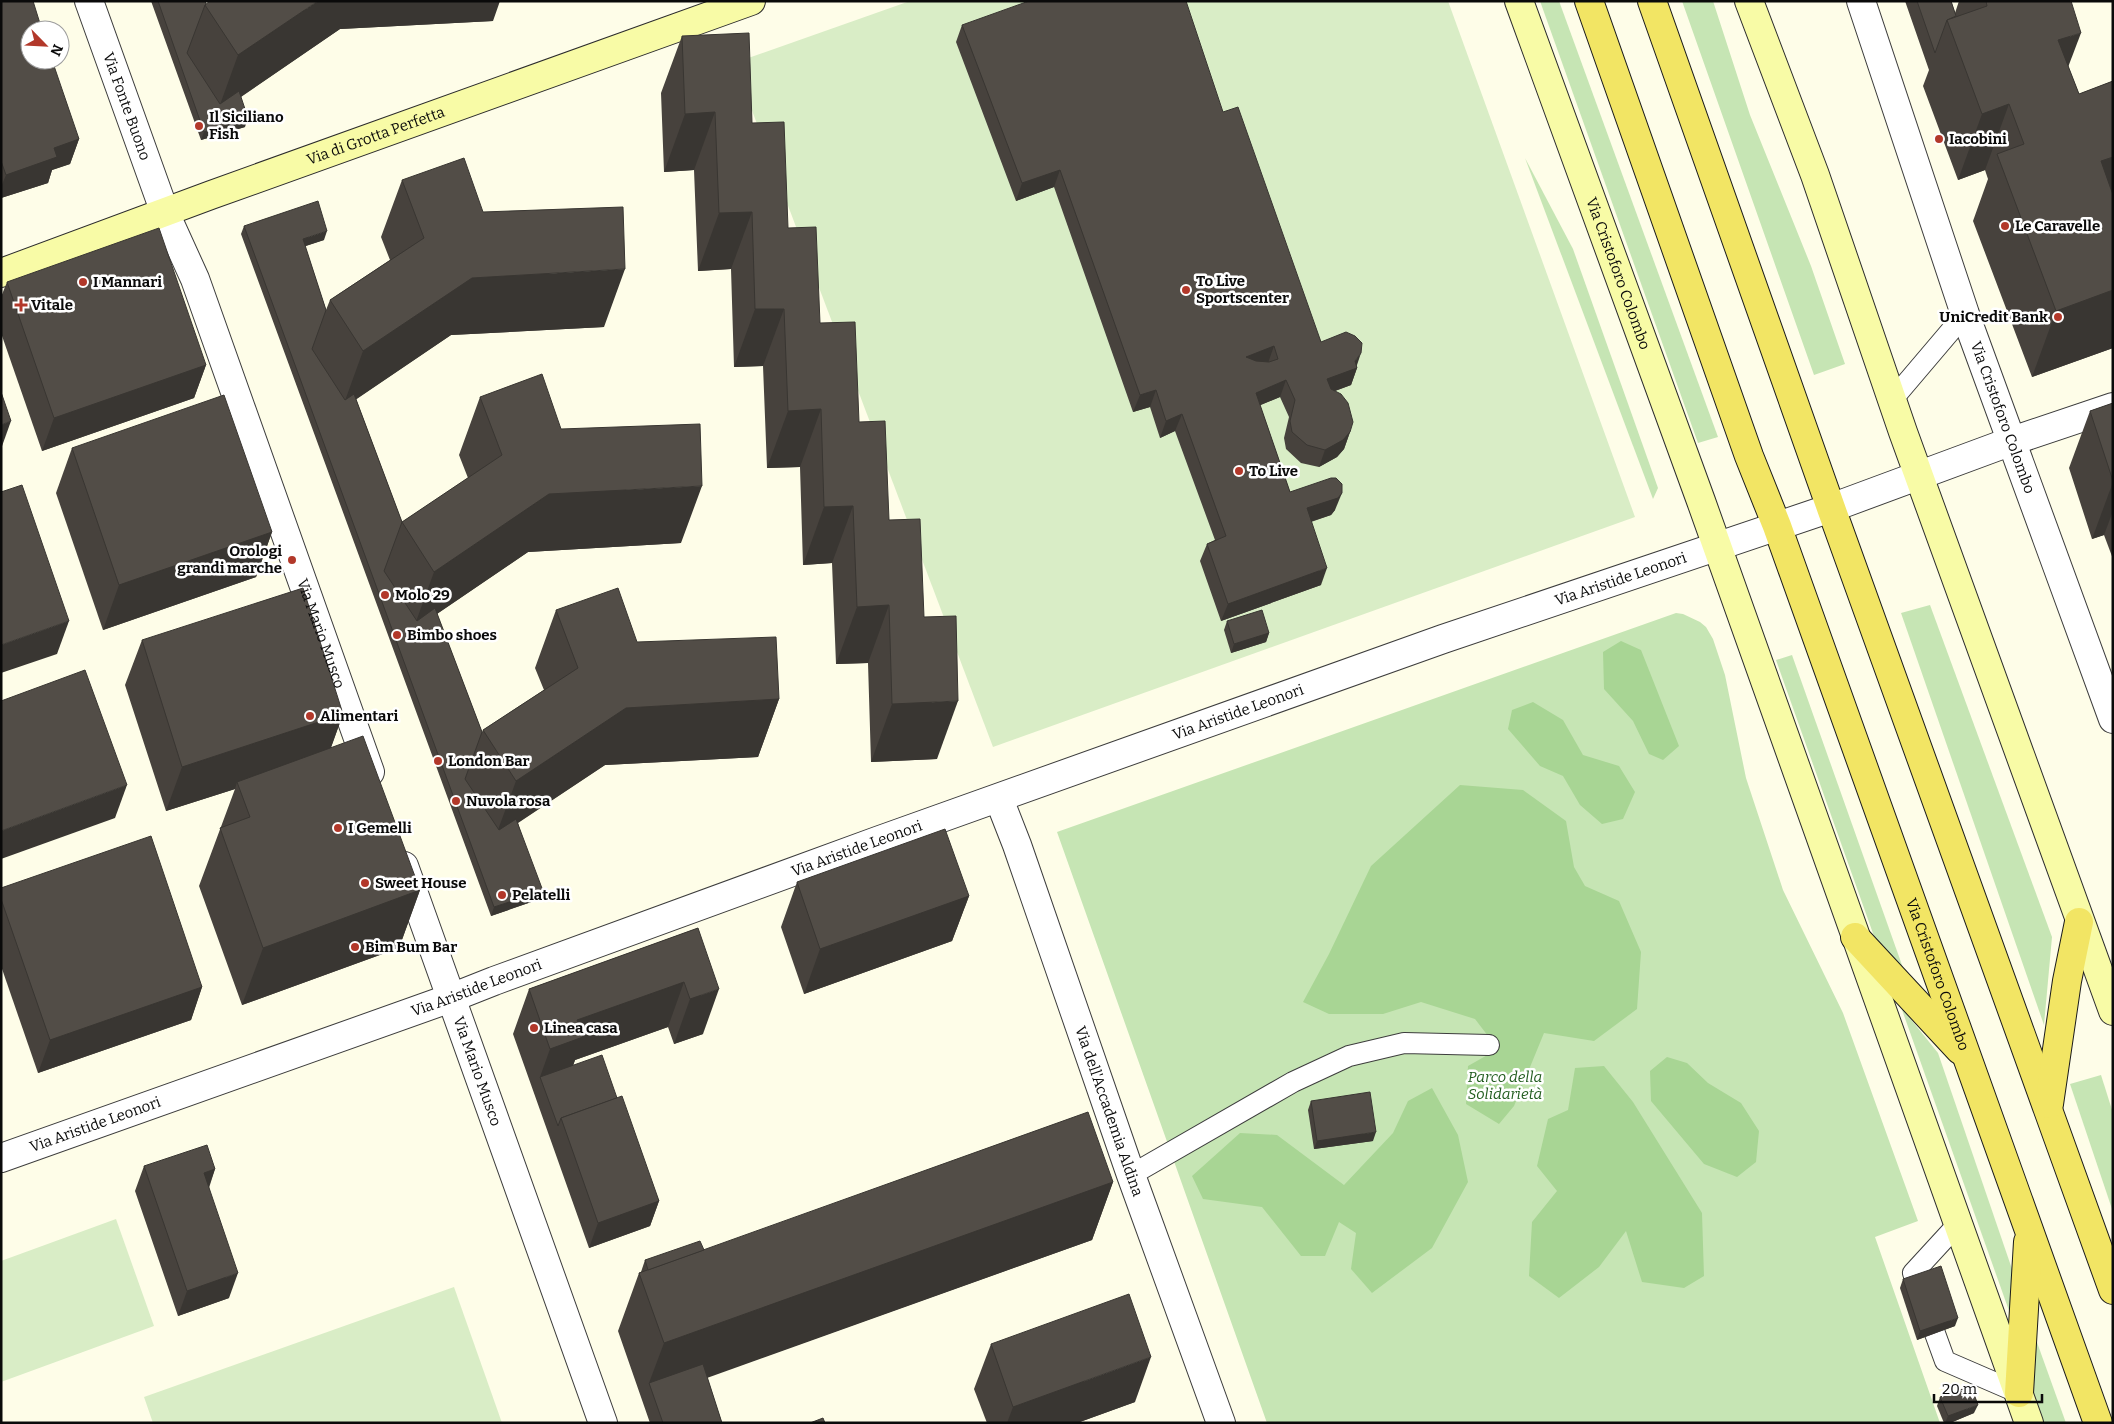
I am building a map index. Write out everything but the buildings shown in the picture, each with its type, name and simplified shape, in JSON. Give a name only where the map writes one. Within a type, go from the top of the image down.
[{"type":"main road","name":"Via di Grotta Perfetta","points":[[1,273],[751,1]]},
{"type":"main road","name":"Via Cristoforo Colombo","points":[[1519,1],[1701,501],[2029,1423]]},
{"type":"main road","name":"Via Cristoforo Colombo","points":[[1589,1],[1746,447],[1777,526],[2098,1423]]},
{"type":"main road","points":[[1652,1],[1831,508],[2108,1269],[2113,1290]]},
{"type":"main road","points":[[1749,1],[1815,175],[1919,477],[2079,922],[2113,1011]]},
{"type":"main road","points":[[2049,1108],[2066,981],[2079,922]]},
{"type":"main road","points":[[1855,937],[1967,1058]]},
{"type":"main road","points":[[2018,1393],[2029,1228]]},
{"type":"street","name":"Via Fonte Buono","points":[[89,1],[166,213]]},
{"type":"street","name":"Via Cristoforo Colombo","points":[[1861,1],[1965,314],[2113,719]]},
{"type":"street","name":"Via Mario Musco","points":[[166,213],[195,279],[379,796]]},
{"type":"street","points":[[1716,547],[1919,477],[2012,441],[2113,407]]},
{"type":"street","name":"Via Aristide Leonori","points":[[1,1158],[451,998],[839,855],[1444,639],[1716,547]]},
{"type":"street","name":"Via dell'Accademia Aldina","points":[[999,799],[1017,845],[1130,1175],[1221,1423]]},
{"type":"street","name":"Via Mario Musco","points":[[395,844],[603,1423]]},
{"type":"lane","points":[[1892,400],[1965,314]]},
{"type":"lane","points":[[1130,1175],[1293,1082],[1349,1056],[1404,1043],[1489,1045]]},
{"type":"lane","points":[[1958,1224],[1913,1273],[1945,1361],[2018,1393]]},
{"type":"green space","name":"To Live Sportscenter","points":[[910,1],[1448,1],[1635,517],[993,747],[734,63]]},
{"type":"green space","points":[[1540,1],[1559,1],[1718,437],[1698,443]]},
{"type":"green space","points":[[1682,1],[1713,1],[1750,115],[1811,266],[1845,364],[1814,375]]},
{"type":"green space","points":[[1525,158],[1573,249],[1658,488],[1653,499]]},
{"type":"green space","points":[[1930,605],[2052,937],[2044,1025],[1901,613]]},
{"type":"green space","name":"Parco della Solidarietà","points":[[1676,613],[1683,614],[1700,622],[1706,627],[1713,639],[1725,675],[1746,778],[1783,890],[1843,1013],[1918,1221],[1875,1237],[1940,1423],[1267,1423],[1057,832]]},
{"type":"green space","points":[[1621,641],[1641,650],[1679,746],[1663,760],[1649,754],[1633,721],[1604,689],[1603,652]]},
{"type":"green space","points":[[1792,655],[1908,982],[1875,939],[1776,660]]},
{"type":"green space","points":[[1533,702],[1563,720],[1583,755],[1619,766],[1635,792],[1623,819],[1602,824],[1580,805],[1563,776],[1540,766],[1508,729],[1512,710]]},
{"type":"green space","points":[[1460,785],[1523,790],[1566,821],[1574,867],[1585,886],[1619,901],[1641,952],[1637,1009],[1594,1041],[1544,1033],[1514,1106],[1499,1124],[1466,1104],[1468,1066],[1498,1049],[1475,1019],[1421,1002],[1383,1014],[1329,1014],[1303,1002],[1329,954],[1371,866]]},
{"type":"green space","points":[[1901,1007],[1938,1053],[2012,1269],[2013,1322]]},
{"type":"green space","points":[[1667,1057],[1687,1063],[1708,1083],[1741,1103],[1759,1131],[1756,1162],[1737,1177],[1704,1164],[1651,1101],[1650,1071]]},
{"type":"green space","points":[[1604,1066],[1633,1102],[1702,1213],[1704,1276],[1684,1288],[1642,1282],[1626,1231],[1599,1267],[1559,1298],[1529,1276],[1532,1222],[1557,1191],[1537,1166],[1548,1119],[1568,1110],[1575,1068]]},
{"type":"green space","points":[[2101,1075],[2113,1113],[2113,1212],[2070,1084]]},
{"type":"green space","points":[[1432,1088],[1458,1135],[1468,1182],[1432,1248],[1372,1293],[1351,1269],[1356,1233],[1339,1222],[1325,1256],[1301,1256],[1262,1207],[1203,1199],[1192,1176],[1240,1133],[1277,1135],[1344,1185],[1393,1133],[1408,1101]]},
{"type":"green space","points":[[116,1219],[154,1326],[1,1382],[1,1261]]},
{"type":"green space","points":[[454,1287],[502,1423],[153,1423],[144,1397]]},
{"type":"green space","points":[[2034,1334],[2066,1423],[2043,1423],[2034,1398]]},
{"type":"place","name":"Il Siciliano Fish","points":[[199,126]]},
{"type":"place","name":"Iacobini","points":[[1939,139]]},
{"type":"place","name":"Le Caravelle","points":[[2005,226]]},
{"type":"place","name":"I Mannari","points":[[83,282]]},
{"type":"place","name":"To Live Sportscenter","points":[[1186,290]]},
{"type":"place","name":"Vitale","points":[[21,305]]},
{"type":"place","name":"UniCredit Bank","points":[[2058,317]]},
{"type":"place","name":"To Live","points":[[1239,471]]},
{"type":"place","name":"Orologi grandi marche","points":[[292,560]]},
{"type":"place","name":"Molo 29","points":[[385,595]]},
{"type":"place","name":"Bimbo shoes","points":[[397,635]]},
{"type":"place","name":"Alimentari","points":[[310,716]]},
{"type":"place","name":"London Bar","points":[[438,761]]},
{"type":"place","name":"Nuvola rosa","points":[[456,801]]},
{"type":"place","name":"I Gemelli","points":[[338,828]]},
{"type":"place","name":"Sweet House","points":[[365,883]]},
{"type":"place","name":"Pelatelli","points":[[502,895]]},
{"type":"place","name":"Bim Bum Bar","points":[[355,947]]},
{"type":"place","name":"Linea casa","points":[[534,1028]]}]
